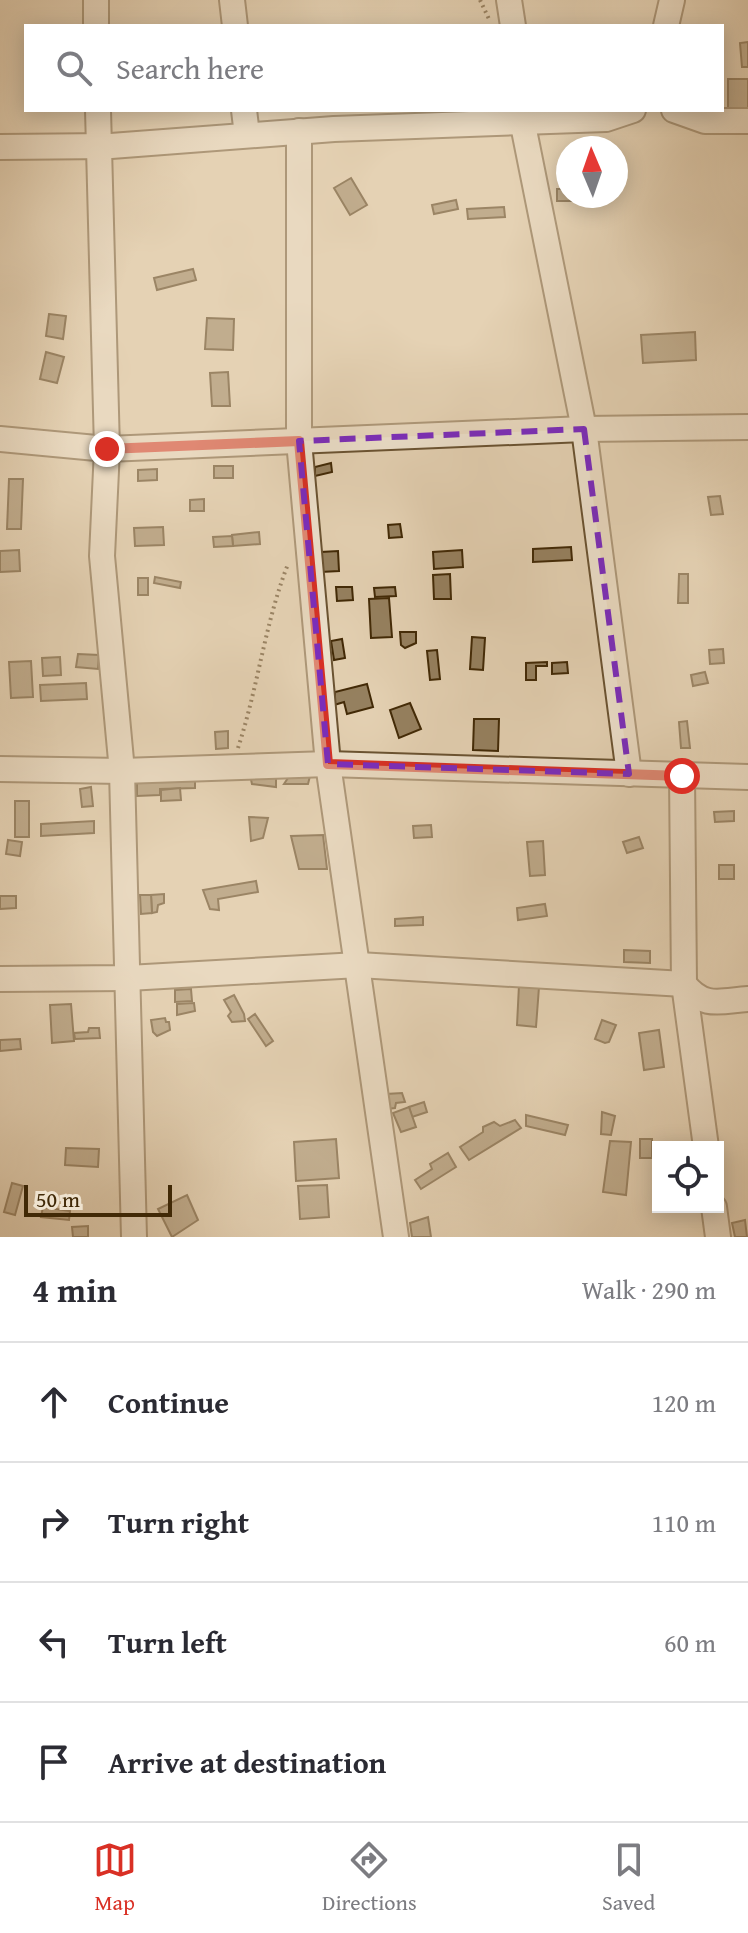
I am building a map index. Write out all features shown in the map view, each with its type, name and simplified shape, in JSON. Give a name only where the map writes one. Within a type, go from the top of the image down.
[{"type":"street","points":[[96,0],[96,24]]},
{"type":"street","points":[[232,0],[235,24]]},
{"type":"street","points":[[509,0],[513,24]]},
{"type":"street","points":[[666,24],[672,0]]},
{"type":"street","points":[[98,112],[107,449],[102,556],[122,771],[134,1237]]},
{"type":"street","points":[[244,112],[247,135]]},
{"type":"street","points":[[0,147],[98,146],[521,116],[606,119],[627,112]]},
{"type":"street","points":[[680,112],[705,121],[748,121]]},
{"type":"street","points":[[521,116],[584,429],[629,774]]},
{"type":"street","points":[[299,131],[299,441],[328,764],[396,1237]]},
{"type":"street","points":[[0,439],[107,449],[584,429],[748,427]]},
{"type":"street","points":[[0,769],[122,771],[328,764],[748,777]]},
{"type":"street","points":[[682,776],[684,984],[705,1141]]},
{"type":"street","points":[[0,979],[128,978],[358,965],[684,984],[694,996],[706,1002],[748,999]]},
{"type":"street","points":[[715,1213],[718,1237]]},
{"type":"path","points":[[480,0],[492,24]]},
{"type":"path","points":[[232,765],[252,707],[274,600],[290,560]]},
{"type":"highlighted area","points":[[584,429],[629,774],[328,764],[299,441]]},
{"type":"building","points":[[748,42],[748,67],[742,67],[740,43]]},
{"type":"building","points":[[728,79],[748,79],[748,109],[728,109]]},
{"type":"building","points":[[351,178],[367,205],[350,215],[334,188]]},
{"type":"building","points":[[456,200],[458,209],[434,214],[432,205]]},
{"type":"building","points":[[504,207],[505,217],[468,219],[467,209]]},
{"type":"building","points":[[193,269],[196,280],[157,290],[154,278]]},
{"type":"building","points":[[49,314],[66,316],[63,339],[46,336]]},
{"type":"building","points":[[207,318],[234,319],[233,350],[205,349]]},
{"type":"building","points":[[695,332],[696,360],[643,363],[641,335]]},
{"type":"building","points":[[46,352],[64,357],[57,383],[40,379]]},
{"type":"building","points":[[228,372],[230,406],[212,406],[210,373]]},
{"type":"building","points":[[331,463],[332,472],[315,476],[315,467]]},
{"type":"building","points":[[214,466],[233,466],[233,478],[214,478]]},
{"type":"building","points":[[157,469],[157,480],[138,481],[138,470]]},
{"type":"building","points":[[9,479],[23,479],[21,529],[7,529]]},
{"type":"building","points":[[720,496],[723,514],[711,515],[708,497]]},
{"type":"building","points":[[204,499],[204,511],[190,511],[190,500]]},
{"type":"building","points":[[400,524],[402,537],[389,538],[388,525]]},
{"type":"building","points":[[163,527],[164,545],[135,546],[134,528]]},
{"type":"building","points":[[259,532],[260,544],[233,546],[232,535]]},
{"type":"building","points":[[232,536],[233,546],[214,547],[213,537]]},
{"type":"building","points":[[571,547],[572,560],[533,562],[533,549]]},
{"type":"building","points":[[19,550],[20,571],[0,572],[0,551]]},
{"type":"building","points":[[462,550],[463,567],[434,569],[433,552]]},
{"type":"building","points":[[338,551],[339,571],[321,572],[321,552]]},
{"type":"building","points":[[450,574],[451,599],[434,599],[433,575]]},
{"type":"building","points":[[679,574],[688,574],[688,603],[678,603]]},
{"type":"building","points":[[155,577],[181,582],[180,588],[154,583]]},
{"type":"building","points":[[138,578],[148,578],[148,595],[138,595]]},
{"type":"building","points":[[336,587],[352,587],[353,600],[337,601]]},
{"type":"building","points":[[395,587],[396,596],[375,597],[374,588]]},
{"type":"building","points":[[389,598],[392,637],[371,638],[369,599]]},
{"type":"building","points":[[400,632],[416,632],[416,643],[405,648],[401,645]]},
{"type":"building","points":[[472,637],[485,638],[483,670],[470,669]]},
{"type":"building","points":[[342,639],[345,658],[334,660],[331,641]]},
{"type":"building","points":[[723,649],[724,663],[710,664],[709,650]]},
{"type":"building","points":[[437,650],[440,679],[430,680],[427,651]]},
{"type":"building","points":[[78,654],[99,655],[98,669],[76,667]]},
{"type":"building","points":[[60,657],[61,675],[43,676],[42,658]]},
{"type":"building","points":[[31,661],[33,697],[11,698],[9,662]]},
{"type":"building","points":[[547,662],[547,666],[536,666],[536,680],[526,680],[526,663]]},
{"type":"building","points":[[567,662],[568,673],[552,674],[552,663]]},
{"type":"building","points":[[705,672],[708,683],[693,686],[691,675]]},
{"type":"building","points":[[86,683],[87,699],[41,701],[40,685]]},
{"type":"building","points":[[367,684],[373,707],[347,714],[344,702],[334,705],[335,692]]},
{"type":"building","points":[[410,703],[421,729],[399,738],[390,710]]},
{"type":"building","points":[[474,719],[499,719],[498,751],[473,750]]},
{"type":"building","points":[[687,721],[690,748],[681,748],[679,722]]},
{"type":"building","points":[[228,731],[228,748],[216,749],[215,732]]},
{"type":"building","points":[[250,775],[276,777],[276,787],[252,784]]},
{"type":"building","points":[[310,776],[308,784],[284,784],[288,778]]},
{"type":"building","points":[[195,780],[195,788],[160,789],[160,795],[137,796],[137,781]]},
{"type":"building","points":[[91,787],[93,806],[82,807],[80,789]]},
{"type":"building","points":[[180,788],[181,800],[161,801],[161,790]]},
{"type":"building","points":[[15,801],[29,801],[29,837],[15,837]]},
{"type":"building","points":[[734,811],[734,821],[715,822],[714,812]]},
{"type":"building","points":[[249,817],[268,818],[263,838],[251,841]]},
{"type":"building","points":[[94,821],[94,833],[41,836],[41,824]]},
{"type":"building","points":[[431,825],[432,837],[414,838],[413,826]]},
{"type":"building","points":[[323,835],[327,869],[299,869],[291,836]]},
{"type":"building","points":[[639,837],[643,848],[627,853],[623,842]]},
{"type":"building","points":[[8,840],[22,842],[20,856],[6,854]]},
{"type":"building","points":[[543,841],[545,875],[530,876],[527,842]]},
{"type":"building","points":[[719,865],[734,865],[734,879],[719,879]]},
{"type":"building","points":[[256,881],[258,892],[218,899],[219,910],[210,909],[203,890]]},
{"type":"building","points":[[164,894],[164,903],[158,905],[157,912],[152,913],[151,895]]},
{"type":"building","points":[[140,895],[151,895],[152,913],[141,914]]},
{"type":"building","points":[[0,896],[16,896],[16,908],[0,909]]},
{"type":"building","points":[[545,904],[547,916],[518,920],[517,908]]},
{"type":"building","points":[[423,917],[423,925],[395,926],[395,919]]},
{"type":"building","points":[[624,950],[650,951],[650,963],[624,962]]},
{"type":"building","points":[[519,985],[539,987],[536,1027],[517,1025]]},
{"type":"building","points":[[191,989],[192,1001],[175,1002],[175,990]]},
{"type":"building","points":[[234,995],[245,1021],[232,1022],[228,1016],[231,1012],[224,1000]]},
{"type":"building","points":[[194,1003],[195,1011],[177,1015],[177,1004]]},
{"type":"building","points":[[71,1004],[74,1041],[52,1043],[50,1005]]},
{"type":"building","points":[[255,1014],[273,1041],[266,1046],[248,1019]]},
{"type":"building","points":[[165,1018],[170,1030],[157,1036],[151,1020]]},
{"type":"building","points":[[602,1020],[616,1025],[609,1042],[605,1043],[595,1039]]},
{"type":"building","points":[[89,1028],[99,1028],[100,1038],[75,1039],[74,1033],[88,1032]]},
{"type":"building","points":[[659,1030],[664,1067],[644,1070],[639,1033]]},
{"type":"building","points":[[20,1039],[21,1049],[0,1051],[0,1040]]},
{"type":"building","points":[[402,1093],[405,1102],[387,1109],[386,1094]]},
{"type":"building","points":[[424,1102],[427,1112],[412,1117],[409,1107]]},
{"type":"building","points":[[409,1107],[416,1127],[401,1132],[393,1113]]},
{"type":"building","points":[[602,1112],[615,1116],[611,1135],[601,1134]]},
{"type":"building","points":[[526,1115],[568,1125],[565,1135],[526,1126]]},
{"type":"building","points":[[515,1120],[521,1128],[469,1160],[460,1147],[483,1132],[483,1127],[494,1122],[500,1126]]},
{"type":"building","points":[[336,1139],[339,1178],[296,1181],[294,1142]]},
{"type":"building","points":[[640,1139],[652,1139],[652,1158],[640,1158]]},
{"type":"building","points":[[610,1141],[631,1142],[626,1195],[603,1192]]},
{"type":"building","points":[[66,1148],[99,1149],[98,1167],[65,1165]]},
{"type":"building","points":[[448,1153],[456,1167],[421,1189],[415,1180],[432,1169],[430,1164]]},
{"type":"building","points":[[12,1183],[23,1186],[15,1215],[4,1212]]},
{"type":"building","points":[[327,1185],[329,1217],[300,1219],[298,1186]]},
{"type":"building","points":[[187,1195],[198,1220],[172,1237],[158,1209]]},
{"type":"building","points":[[43,1207],[70,1211],[69,1220],[41,1217]]},
{"type":"building","points":[[428,1217],[431,1237],[412,1237],[410,1223]]},
{"type":"building","points":[[745,1220],[747,1237],[735,1237],[732,1223]]},
{"type":"building","points":[[88,1226],[88,1237],[73,1237],[72,1227]]},
{"type":"route","points":[[107,449],[299,441],[328,764],[682,776]]}]
